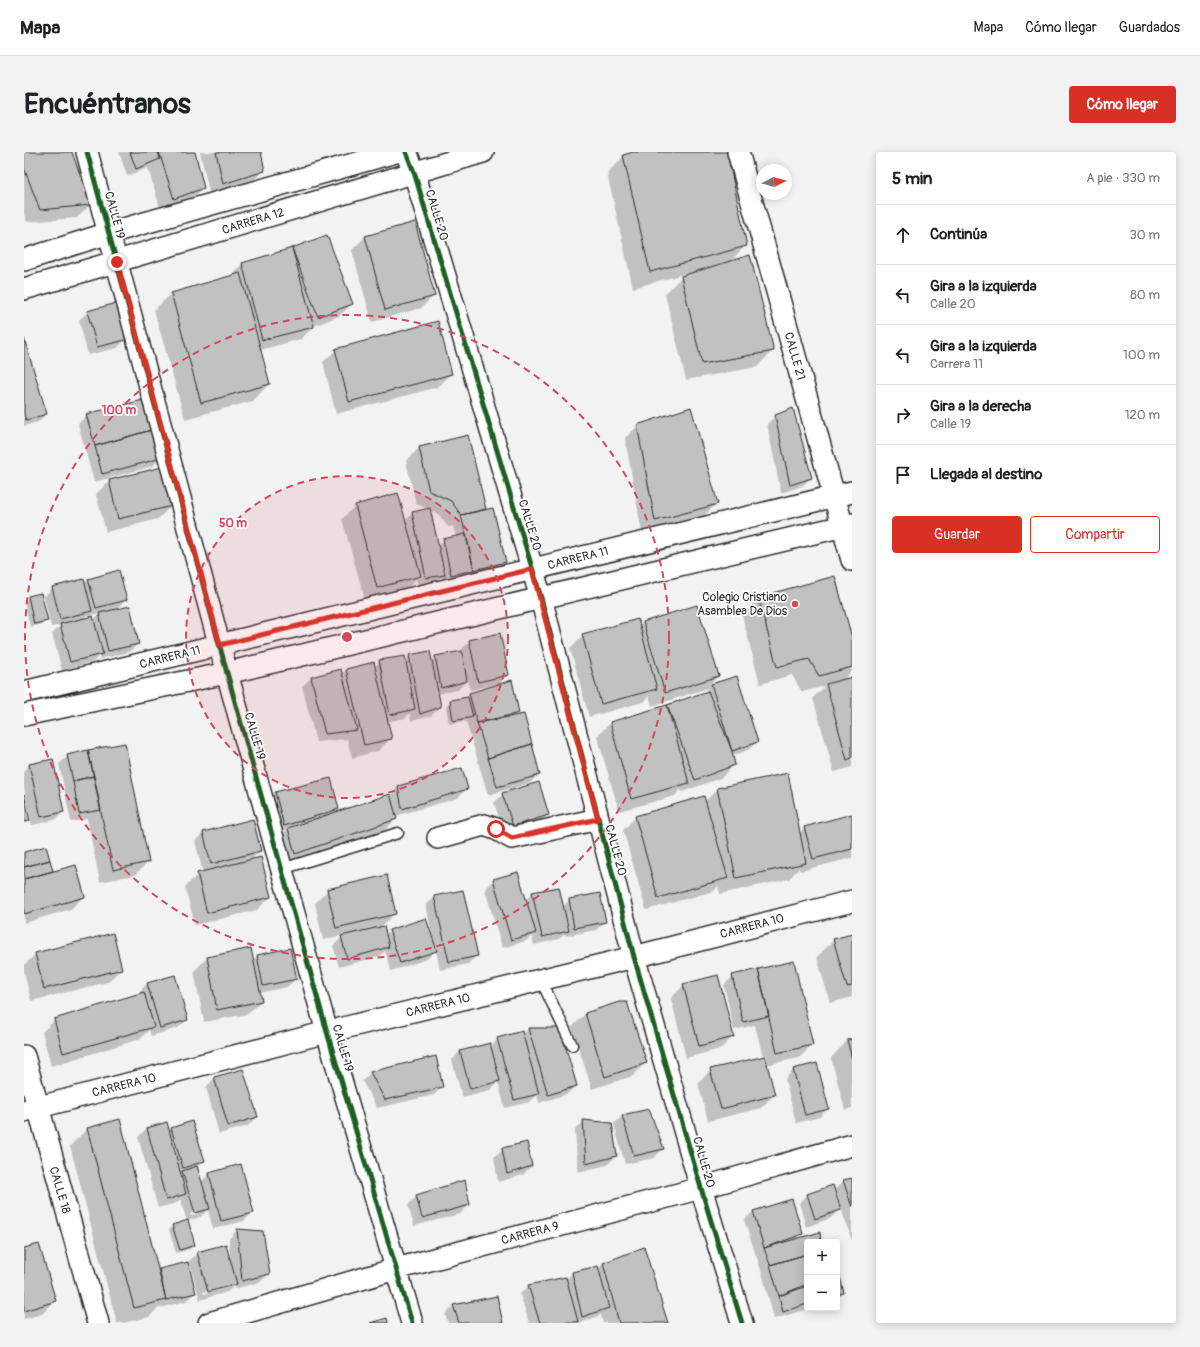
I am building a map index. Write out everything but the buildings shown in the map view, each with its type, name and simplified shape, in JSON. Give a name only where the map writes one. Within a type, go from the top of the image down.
[{"type":"street","name":"CALLE 19","points":[[87,152],[227,673],[412,1323]]},
{"type":"street","points":[[24,260],[109,233],[396,152]]},
{"type":"street","name":"CALLE 20","points":[[406,152],[414,172],[541,598],[634,957],[742,1323]]},
{"type":"street","name":"CARRERA 12","points":[[24,289],[483,152]]},
{"type":"street","name":"CALLE 21","points":[[738,152],[843,494],[852,560]]},
{"type":"street","name":"CARRERA 11","points":[[24,692],[843,494]]},
{"type":"street","points":[[24,715],[227,673],[847,525]]},
{"type":"street","points":[[438,838],[484,825],[496,829],[512,838],[598,819]]},
{"type":"street","name":"CARRERA 10","points":[[31,1109],[328,1032],[634,957],[852,900]]},
{"type":"street","name":"CALLE 18","points":[[24,1056],[31,1109],[98,1323]]},
{"type":"street","name":"CARRERA 9","points":[[209,1323],[396,1269],[701,1188],[852,1145]]},
{"type":"lane","points":[[282,869],[398,833]]},
{"type":"lane","points":[[541,980],[572,1045]]},
{"type":"cycle path","points":[[87,152],[227,673],[327,1032],[412,1323]]},
{"type":"cycle path","points":[[406,152],[414,172],[541,598],[634,957],[742,1323]]},
{"type":"place","name":"Colegio Cristiano Asamblea De Dios","points":[[795,604]]},
{"type":"route","points":[[117,262],[220,645],[532,569],[541,598],[598,819],[512,838],[496,829]]}]
